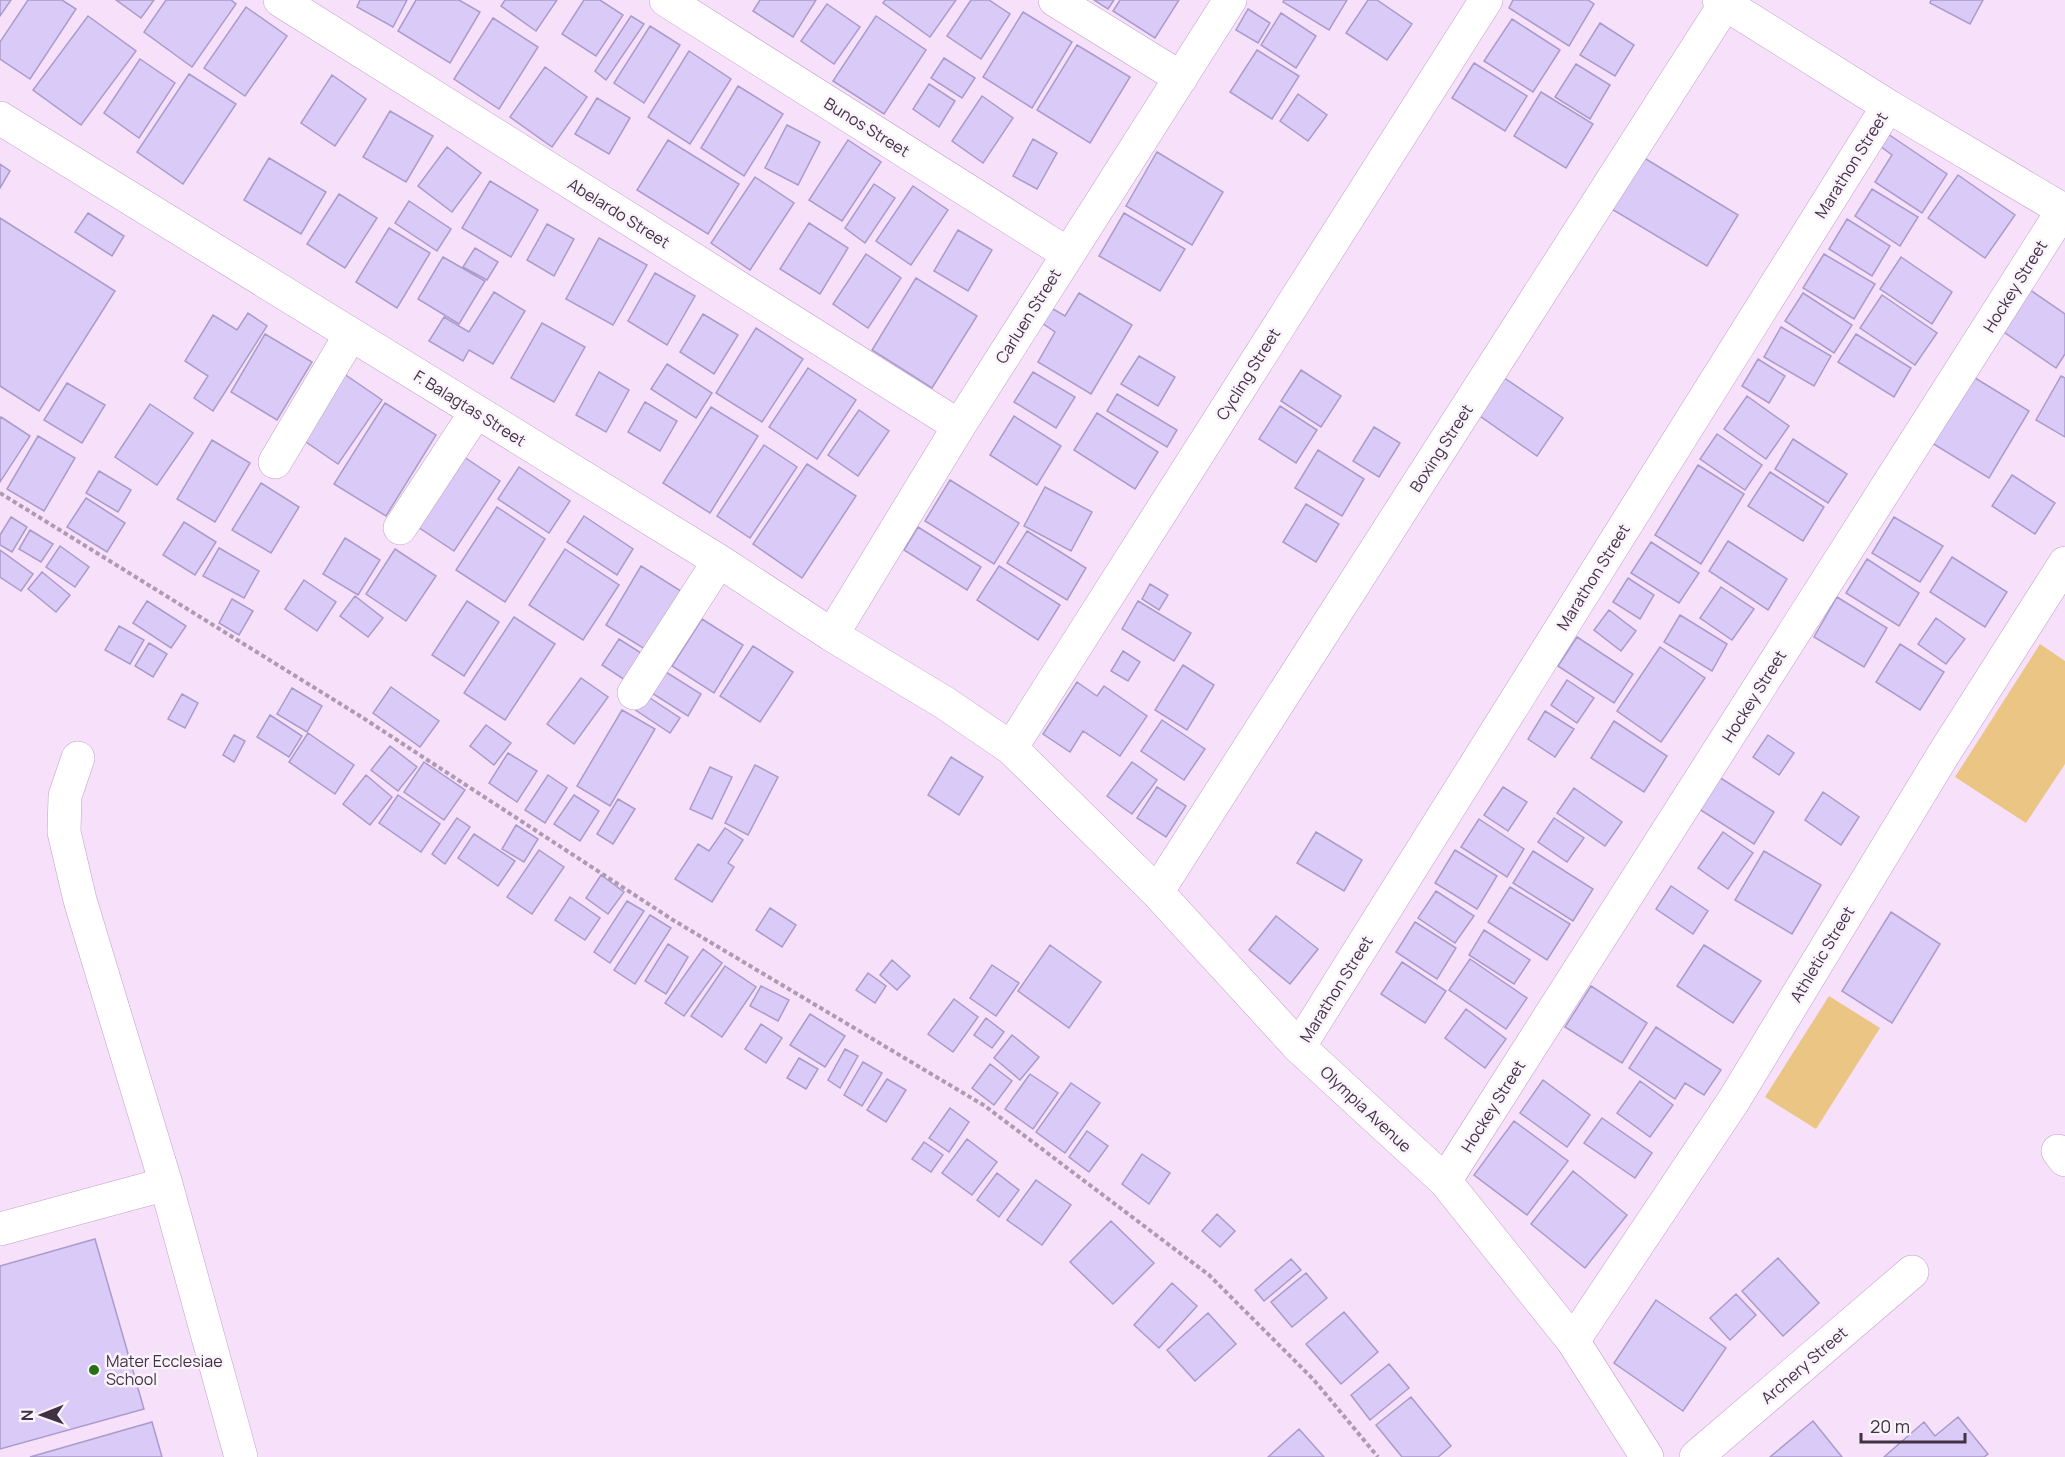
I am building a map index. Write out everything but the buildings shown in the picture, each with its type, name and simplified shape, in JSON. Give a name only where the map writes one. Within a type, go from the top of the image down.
[{"type":"street","name":"Abelardo Street","points":[[280,0],[959,426]]},
{"type":"street","name":"Bunos Street","points":[[666,0],[1068,254]]},
{"type":"street","points":[[1055,0],[1181,78]]},
{"type":"street","name":"Carluen Street","points":[[832,635],[959,426],[1230,0]]},
{"type":"street","name":"Cycling Street","points":[[1011,748],[1486,0]]},
{"type":"street","points":[[1722,2],[1888,106],[2064,211]]},
{"type":"street","name":"Boxing Street","points":[[1157,892],[1722,2]]},
{"type":"street","name":"Marathon Street","points":[[1299,1047],[1888,106]]},
{"type":"street","name":"F. Balagtas Street","points":[[0,118],[719,561],[832,635],[939,700]]},
{"type":"street","name":"Hockey Street","points":[[1444,1181],[2064,211]]},
{"type":"street","points":[[275,462],[351,334]]},
{"type":"street","points":[[400,528],[476,412]]},
{"type":"street","points":[[634,693],[719,561]]},
{"type":"street","name":"Athletic Street","points":[[1573,1341],[1734,1101],[1943,755],[2065,563]]},
{"type":"street","name":"Olympia Avenue","points":[[939,700],[1011,748],[1157,892],[1299,1047],[1444,1181],[1573,1341],[1647,1457]]},
{"type":"street","points":[[78,758],[65,796],[64,832],[80,900],[166,1184],[241,1457]]},
{"type":"street","points":[[0,1229],[166,1184]]},
{"type":"street","name":"Archery Street","points":[[1696,1457],[1912,1272]]},
{"type":"path","points":[[0,493],[360,716],[674,920],[985,1106],[1209,1275],[1313,1379],[1378,1457]]},
{"type":"shaded area","points":[[2040,644],[2065,661],[2065,764],[2026,823],[1955,777]]},
{"type":"shaded area","points":[[1829,996],[1880,1028],[1816,1129],[1765,1097]]},
{"type":"place","name":"Mater Ecclesiae School","points":[[94,1370]]}]
